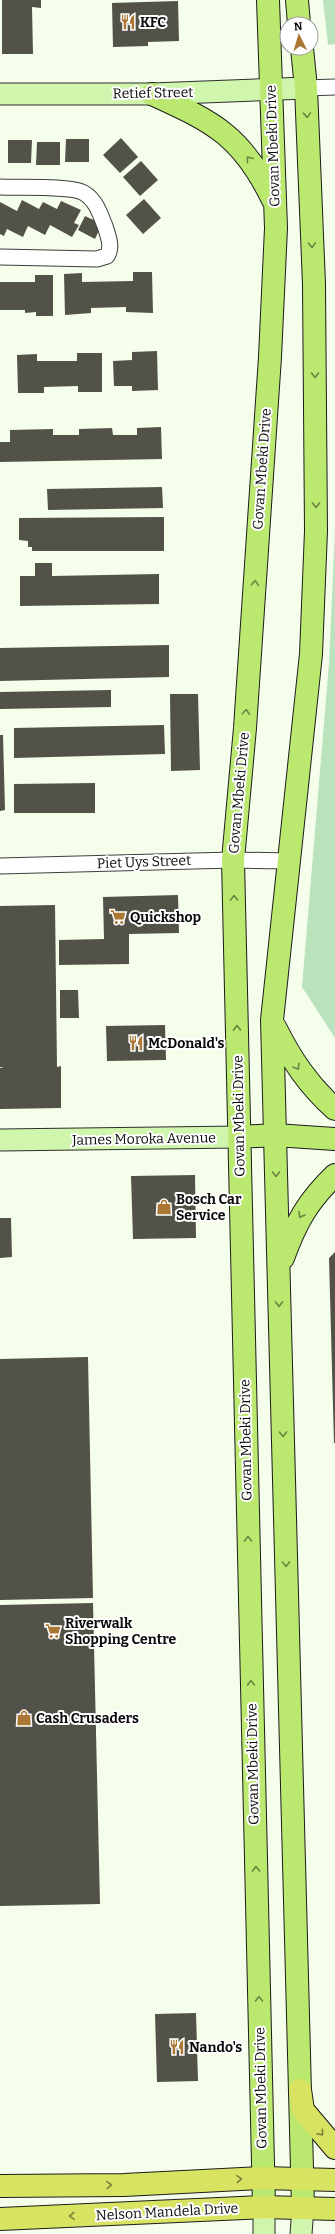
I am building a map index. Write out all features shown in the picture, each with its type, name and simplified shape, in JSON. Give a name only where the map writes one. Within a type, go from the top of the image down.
[{"type":"highway","points":[[300,2090],[303,2110],[335,2148]]},
{"type":"highway","name":"Nelson Mandela Drive","points":[[0,2186],[124,2185],[263,2178],[335,2180]]},
{"type":"highway","name":"Nelson Mandela Drive","points":[[0,2219],[264,2207],[335,2209]]},
{"type":"main road","name":"Govan Mbeki Drive","points":[[264,2207],[233,860],[246,721],[263,461],[274,259],[275,204],[268,0]]},
{"type":"main road","points":[[297,0],[298,16]]},
{"type":"main road","points":[[303,56],[306,88],[314,284],[316,531],[311,654],[272,1020],[303,2207]]},
{"type":"main road","points":[[152,94],[195,113],[235,141],[260,172],[275,204]]},
{"type":"main road","points":[[272,1020],[300,1072],[318,1094],[335,1109]]},
{"type":"main road","name":"James Moroka Avenue","points":[[239,1137],[275,1135],[335,1139]]},
{"type":"main road","points":[[278,1271],[293,1230],[301,1215],[316,1194],[335,1175]]},
{"type":"street","points":[[306,88],[335,87]]},
{"type":"street","name":"Retief Street","points":[[0,94],[152,94],[306,88]]},
{"type":"street","points":[[0,187],[68,189],[83,192],[92,200],[98,210],[109,237],[110,252],[107,256],[97,259],[0,257]]},
{"type":"street","name":"Piet Uys Street","points":[[0,866],[233,860],[289,861]]},
{"type":"street","name":"James Moroka Avenue","points":[[0,1140],[239,1137]]},
{"type":"street","name":"Govan Mbeki Drive","points":[[264,2207],[264,2234]]},
{"type":"street","points":[[302,2234],[303,2207]]},
{"type":"green space","points":[[323,0],[335,0],[335,44],[328,45]]},
{"type":"green space","points":[[335,528],[335,1038],[302,987],[329,663]]},
{"type":"building","points":[[2,0],[41,0],[41,8],[32,7],[33,54],[2,54]]},
{"type":"building","points":[[178,1],[179,41],[148,42],[148,46],[113,47],[112,3]]},
{"type":"building","points":[[121,138],[138,157],[120,173],[103,155]]},
{"type":"building","points":[[66,139],[89,139],[89,162],[65,162]]},
{"type":"building","points":[[8,140],[32,140],[31,163],[8,163]]},
{"type":"building","points":[[37,142],[60,142],[60,165],[36,165]]},
{"type":"building","points":[[141,161],[158,180],[140,196],[123,177]]},
{"type":"building","points":[[144,199],[161,218],[143,234],[126,215]]},
{"type":"building","points":[[22,200],[39,209],[43,202],[57,209],[61,201],[81,210],[74,223],[79,225],[72,237],[50,225],[45,235],[28,226],[23,237],[7,229],[4,236],[0,234],[0,202],[17,211]]},
{"type":"building","points":[[85,216],[102,224],[95,239],[78,230]]},
{"type":"building","points":[[133,272],[152,272],[153,313],[126,312],[126,307],[91,308],[91,313],[65,315],[64,274],[82,273],[82,282],[133,281]]},
{"type":"building","points":[[35,275],[53,275],[53,316],[36,316],[36,312],[25,313],[25,310],[0,310],[0,282],[35,282]]},
{"type":"building","points":[[157,351],[158,390],[132,391],[132,386],[114,386],[113,361],[132,360],[132,352]]},
{"type":"building","points":[[77,353],[102,353],[102,392],[78,392],[78,386],[44,387],[44,393],[18,393],[17,355],[37,354],[37,361],[77,361]]},
{"type":"building","points":[[161,427],[162,459],[0,462],[0,442],[10,442],[10,430],[53,429],[53,435],[79,435],[79,429],[112,428],[113,435],[137,435],[137,428]]},
{"type":"building","points":[[162,487],[163,508],[48,510],[47,489]]},
{"type":"building","points":[[164,517],[164,551],[32,551],[32,547],[28,547],[28,541],[19,540],[19,518]]},
{"type":"building","points":[[35,563],[52,563],[52,576],[159,574],[159,604],[20,606],[20,576],[35,576]]},
{"type":"building","points":[[169,645],[169,677],[0,681],[0,648]]},
{"type":"building","points":[[111,690],[111,707],[0,709],[0,692]]},
{"type":"building","points":[[170,694],[198,694],[200,770],[171,771]]},
{"type":"building","points":[[164,725],[165,754],[14,758],[14,728]]},
{"type":"building","points":[[0,735],[3,735],[5,810],[0,811]]},
{"type":"building","points":[[95,783],[95,813],[14,813],[14,784]]},
{"type":"building","points":[[178,895],[179,933],[129,934],[129,964],[59,965],[59,940],[104,939],[103,897]]},
{"type":"building","points":[[55,905],[57,1067],[61,1066],[61,1108],[0,1109],[0,1068],[4,1067],[0,1067],[0,906]]},
{"type":"building","points":[[60,990],[78,990],[79,1018],[60,1018]]},
{"type":"building","name":"McDonald's","points":[[165,1025],[166,1060],[107,1061],[106,1026]]},
{"type":"building","name":"Bosch Car Service","points":[[195,1175],[196,1238],[133,1239],[131,1176]]},
{"type":"building","points":[[0,1218],[11,1218],[12,1257],[0,1258]]},
{"type":"building","points":[[335,1252],[335,1443],[334,1443],[329,1258]]},
{"type":"building","points":[[88,1357],[93,1598],[0,1600],[0,1359]]},
{"type":"building","points":[[93,1603],[100,1904],[0,1906],[0,1605]]},
{"type":"building","name":"Nando's","points":[[196,2013],[198,2081],[157,2082],[155,2014]]},
{"type":"place","name":"KFC","points":[[128,22]]},
{"type":"place","name":"Quickshop","points":[[118,917]]},
{"type":"place","name":"McDonald's","points":[[136,1043]]},
{"type":"place","name":"Bosch Car Service","points":[[164,1207]]},
{"type":"place","name":"Riverwalk Shopping Centre","points":[[53,1631]]},
{"type":"place","name":"Cash Crusaders","points":[[24,1718]]},
{"type":"place","name":"Nando's","points":[[177,2047]]}]
